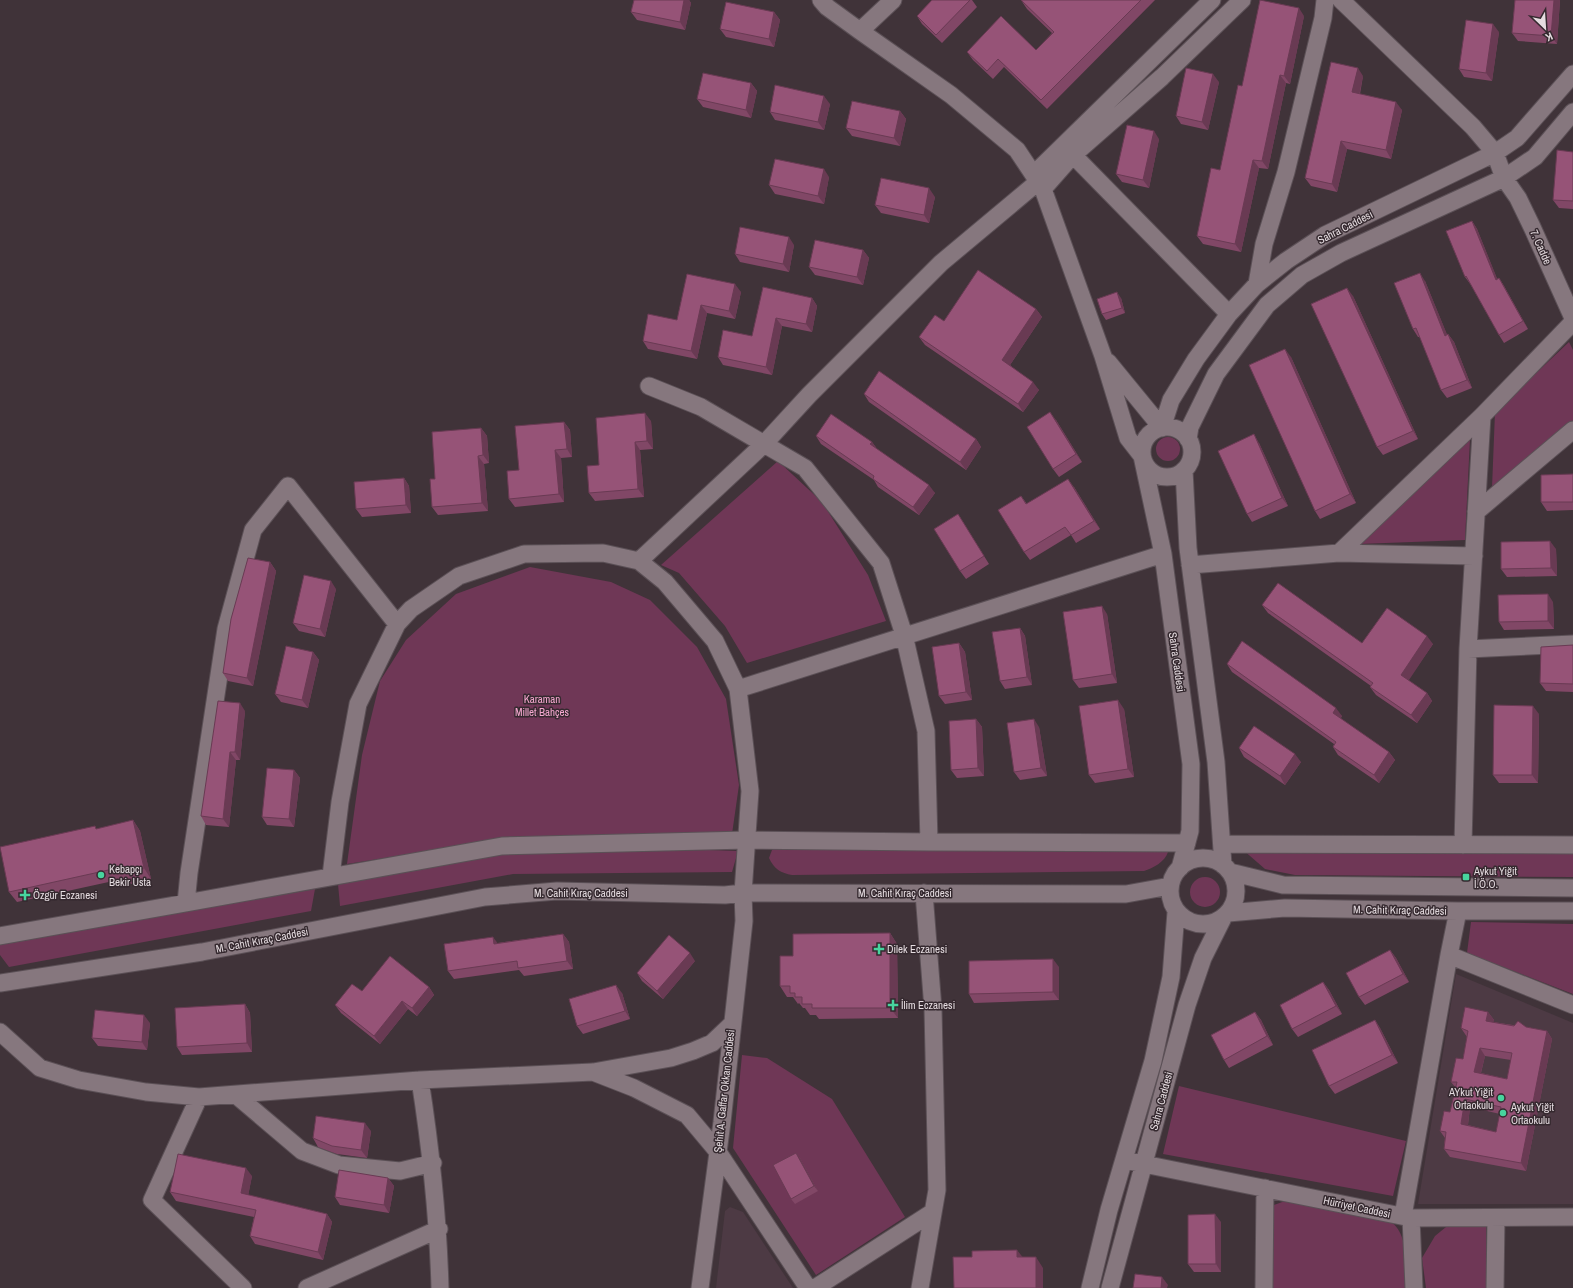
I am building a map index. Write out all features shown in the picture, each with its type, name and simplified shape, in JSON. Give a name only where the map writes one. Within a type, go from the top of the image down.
[{"type":"street","points":[[821,0],[827,7],[951,95],[1017,150],[1038,181],[1103,356],[1128,438],[1142,456],[1149,470],[1162,477],[1170,477],[1184,470]]},
{"type":"street","points":[[860,31],[893,0]]},
{"type":"street","points":[[1038,181],[1212,0]]},
{"type":"street","points":[[331,876],[340,802],[358,704],[397,624],[411,609],[459,576],[524,554],[603,553],[639,561],[764,444],[809,396],[941,264],[1038,181],[1074,155],[1162,76],[1242,0]]},
{"type":"street","points":[[1257,284],[1264,244],[1286,172],[1323,18],[1325,0]]},
{"type":"street","points":[[1341,0],[1473,127],[1495,153]]},
{"type":"street","name":"Sahra Caddesi","points":[[1180,868],[1190,831],[1191,764],[1162,554],[1142,456],[1144,441],[1155,430],[1162,428],[1171,400],[1196,359],[1230,314],[1257,284],[1286,261],[1325,235],[1495,153],[1517,138],[1573,74]]},
{"type":"street","name":"Sahra Caddesi","points":[[1227,868],[1222,844],[1216,762],[1190,565],[1184,470],[1189,464],[1192,455],[1188,439],[1190,427],[1216,374],[1267,306],[1302,275],[1340,253],[1504,178],[1535,157],[1573,112]]},
{"type":"street","name":"7. Cadde","points":[[1495,153],[1504,178],[1518,198],[1573,318]]},
{"type":"street","points":[[1074,155],[1230,314]]},
{"type":"street","points":[[1339,553],[1482,416],[1573,322]]},
{"type":"street","points":[[1103,356],[1162,428],[1177,429],[1188,439]]},
{"type":"street","points":[[649,386],[701,407],[805,468],[881,563],[904,635],[926,732],[929,842]]},
{"type":"street","points":[[1463,845],[1468,649],[1482,416]]},
{"type":"street","points":[[1476,512],[1573,430]]},
{"type":"street","points":[[186,903],[189,873],[226,629],[253,530],[288,486],[397,624]]},
{"type":"street","points":[[1190,565],[1339,553],[1474,556]]},
{"type":"street","points":[[738,689],[1162,554]]},
{"type":"street","name":"Şehit A. Gaffar Okkan Caddesi","points":[[639,561],[665,582],[715,641],[738,689],[750,791],[743,893],[744,921],[731,1025],[718,1152],[700,1288]]},
{"type":"street","points":[[1468,649],[1573,644]]},
{"type":"street","points":[[0,936],[502,846],[747,840],[1187,843]]},
{"type":"street","points":[[1222,844],[1573,845]]},
{"type":"street","points":[[1227,868],[1235,881],[1236,891],[1235,901],[1225,916],[1214,923],[1204,925],[1188,921],[1176,912],[1172,904],[1170,886],[1172,879],[1180,868],[1187,862],[1201,859],[1215,860],[1227,868],[1283,885],[1573,888]]},
{"type":"street","name":"M. Cahit Kıraç Caddesi","points":[[0,983],[202,952],[485,897],[556,891],[725,895],[743,893],[1126,894],[1170,886]]},
{"type":"street","points":[[920,1288],[936,1190],[933,1009],[924,893]]},
{"type":"street","name":"M. Cahit Kıraç Caddesi","points":[[1225,916],[1285,908],[1458,912],[1573,911]]},
{"type":"street","name":"Sahra Caddesi","points":[[1090,1288],[1124,1160],[1153,1061],[1171,976],[1176,912]]},
{"type":"street","points":[[1414,1288],[1407,1217],[1449,955],[1458,912]]},
{"type":"street","name":"Sahra Caddesi","points":[[1110,1288],[1187,1005],[1203,958],[1225,916]]},
{"type":"street","points":[[1449,955],[1573,1005]]},
{"type":"street","points":[[0,1032],[40,1068],[79,1080],[146,1092],[199,1097],[420,1080],[593,1072],[671,1058],[693,1051],[712,1043],[731,1025]]},
{"type":"street","points":[[593,1072],[634,1088],[687,1115],[718,1152],[808,1288]]},
{"type":"street","points":[[420,1080],[433,1163],[439,1229],[440,1288]]},
{"type":"street","points":[[236,1095],[302,1151],[339,1165],[400,1171],[433,1163]]},
{"type":"street","points":[[199,1097],[152,1200],[243,1288]]},
{"type":"street","name":"Hürriyet Caddesi","points":[[1124,1160],[1407,1217],[1573,1217]]},
{"type":"street","points":[[1264,1288],[1265,1188]]},
{"type":"street","points":[[815,1288],[933,1212]]},
{"type":"street","points":[[1495,1288],[1496,1218]]},
{"type":"street","points":[[307,1288],[439,1229]]},
{"type":"shaded area","name":"Aykut Yiğit Ortaokulu","points":[[1456,974],[1573,1023],[1573,1204],[1418,1204]]},
{"type":"shaded area","points":[[730,1207],[743,1212],[793,1288],[716,1288],[725,1211]]},
{"type":"green space","points":[[1569,342],[1573,350],[1573,424],[1492,488],[1495,412]]},
{"type":"green space","points":[[1168,437],[1176,441],[1180,449],[1176,457],[1168,461],[1160,457],[1156,449],[1160,441]]},
{"type":"green space","points":[[1470,439],[1465,540],[1359,544]]},
{"type":"green space","points":[[778,461],[822,502],[868,575],[886,621],[747,663],[725,626],[679,573],[661,565]]},
{"type":"green space","name":"Karaman Millet Bahçes","points":[[530,567],[611,582],[650,600],[697,647],[726,699],[739,785],[732,834],[497,840],[347,864],[362,755],[380,681],[406,640],[456,594]]},
{"type":"green space","points":[[775,848],[1162,849],[1168,852],[1161,862],[1144,871],[792,875],[778,870],[771,862],[769,858],[772,850]]},
{"type":"green space","points":[[1242,849],[1573,850],[1573,877],[1295,875],[1265,869]]},
{"type":"green space","points":[[709,850],[738,851],[732,872],[513,874],[340,906],[338,884],[506,853]]},
{"type":"green space","points":[[1205,877],[1215,882],[1220,892],[1215,902],[1205,907],[1195,902],[1190,892],[1195,882]]},
{"type":"green space","points":[[315,889],[311,911],[9,967],[0,955],[0,944]]},
{"type":"green space","points":[[1471,922],[1573,924],[1573,994],[1467,953]]},
{"type":"green space","points":[[742,1055],[767,1058],[832,1099],[905,1217],[816,1275],[733,1148]]},
{"type":"green space","points":[[1179,1086],[1406,1141],[1393,1196],[1163,1154]]},
{"type":"green space","points":[[1285,1201],[1390,1221],[1401,1234],[1404,1243],[1406,1261],[1405,1288],[1273,1288],[1272,1211],[1274,1205]]},
{"type":"green space","points":[[1486,1226],[1487,1288],[1426,1288],[1422,1258],[1435,1236],[1446,1227]]},
{"type":"building","points":[[634,0],[684,0],[680,22],[631,12]]},
{"type":"building","points":[[932,0],[970,0],[936,35],[917,16]]},
{"type":"building","points":[[1021,0],[1141,0],[1041,100],[998,59],[987,71],[967,52],[1001,16],[1036,50],[1054,32]]},
{"type":"building","points":[[1260,0],[1299,8],[1284,76],[1280,75],[1262,161],[1253,160],[1235,244],[1197,236],[1211,168],[1220,170],[1238,85],[1242,86]]},
{"type":"building","points":[[1515,0],[1554,0],[1551,36],[1512,33]]},
{"type":"building","points":[[726,2],[774,12],[769,39],[720,29]]},
{"type":"building","points":[[1466,20],[1493,24],[1486,73],[1459,69]]},
{"type":"building","points":[[1331,62],[1358,68],[1352,92],[1396,102],[1386,150],[1341,141],[1332,184],[1305,178]]},
{"type":"building","points":[[1186,68],[1213,74],[1202,122],[1176,116]]},
{"type":"building","points":[[703,73],[751,83],[746,110],[697,99]]},
{"type":"building","points":[[775,85],[824,96],[818,122],[770,112]]},
{"type":"building","points":[[852,101],[900,111],[894,138],[846,128]]},
{"type":"building","points":[[1127,125],[1154,131],[1143,180],[1116,174]]},
{"type":"building","points":[[1557,150],[1573,152],[1573,201],[1553,200]]},
{"type":"building","points":[[775,159],[824,169],[818,196],[769,185]]},
{"type":"building","points":[[881,178],[929,188],[924,215],[875,205]]},
{"type":"building","points":[[1472,221],[1496,280],[1499,278],[1523,321],[1499,335],[1466,276],[1465,277],[1446,231]]},
{"type":"building","points":[[740,227],[789,237],[783,264],[735,254]]},
{"type":"building","points":[[815,240],[863,250],[857,277],[809,267]]},
{"type":"building","points":[[978,270],[1036,309],[1002,360],[1033,382],[1018,404],[919,337],[935,315],[944,321]]},
{"type":"building","points":[[1420,273],[1445,336],[1448,334],[1467,380],[1441,390],[1416,328],[1413,329],[1394,283]]},
{"type":"building","points":[[687,274],[735,284],[729,311],[701,305],[691,351],[643,341],[648,314],[677,320]]},
{"type":"building","points":[[763,287],[812,298],[806,324],[776,318],[766,367],[718,357],[723,330],[752,336]]},
{"type":"building","points":[[1347,288],[1413,431],[1377,447],[1311,304]]},
{"type":"building","points":[[1117,292],[1122,308],[1102,314],[1097,299]]},
{"type":"building","points":[[1285,349],[1350,494],[1315,511],[1249,365]]},
{"type":"building","points":[[879,371],[976,439],[960,462],[864,394]]},
{"type":"building","points":[[1050,412],[1076,454],[1053,469],[1027,427]]},
{"type":"building","points":[[645,413],[647,441],[635,442],[638,489],[589,493],[587,466],[599,465],[596,418]]},
{"type":"building","points":[[831,414],[872,442],[870,444],[929,485],[913,507],[873,479],[874,476],[816,436]]},
{"type":"building","points":[[564,422],[567,449],[555,450],[559,494],[509,499],[507,471],[519,470],[515,426]]},
{"type":"building","points":[[481,428],[483,455],[478,456],[482,503],[432,507],[430,479],[435,479],[432,432]]},
{"type":"building","points":[[1254,434],[1282,498],[1247,514],[1218,451]]},
{"type":"building","points":[[1573,474],[1573,502],[1541,502],[1541,475]]},
{"type":"building","points":[[404,478],[406,505],[356,509],[354,482]]},
{"type":"building","points":[[1068,479],[1094,521],[1071,535],[1065,527],[1024,552],[998,510],[1021,496],[1026,504]]},
{"type":"building","points":[[958,514],[984,556],[960,571],[934,529]]},
{"type":"building","points":[[1550,541],[1551,568],[1501,569],[1501,542]]},
{"type":"building","points":[[248,558],[270,562],[247,678],[223,673],[231,619]]},
{"type":"building","points":[[304,575],[331,581],[320,629],[293,623]]},
{"type":"building","points":[[1278,583],[1362,643],[1387,608],[1427,636],[1401,675],[1427,693],[1411,715],[1370,687],[1373,683],[1262,605]]},
{"type":"building","points":[[1548,594],[1548,621],[1499,622],[1498,595]]},
{"type":"building","points":[[1102,606],[1112,674],[1073,680],[1063,612]]},
{"type":"building","points":[[1020,628],[1027,677],[1000,681],[992,632]]},
{"type":"building","points":[[1242,641],[1336,708],[1333,713],[1389,752],[1374,775],[1333,747],[1336,742],[1227,664]]},
{"type":"building","points":[[959,643],[966,692],[939,696],[932,647]]},
{"type":"building","points":[[1573,645],[1573,684],[1540,683],[1541,647]]},
{"type":"building","points":[[286,646],[313,652],[302,700],[275,694]]},
{"type":"building","points":[[1118,700],[1128,769],[1089,775],[1079,706]]},
{"type":"building","points":[[218,701],[240,703],[235,752],[230,752],[223,819],[201,816]]},
{"type":"building","points":[[1494,705],[1533,706],[1532,775],[1493,775]]},
{"type":"building","points":[[976,719],[978,768],[951,770],[949,721]]},
{"type":"building","points":[[1034,719],[1041,768],[1014,772],[1007,723]]},
{"type":"building","points":[[1254,726],[1295,754],[1280,776],[1239,748]]},
{"type":"building","points":[[267,768],[294,770],[289,819],[262,817]]},
{"type":"building","points":[[133,820],[144,868],[123,873],[122,867],[9,892],[0,847],[95,826],[96,829]]},
{"type":"building","points":[[890,933],[890,1008],[812,1008],[812,1004],[802,1004],[802,997],[795,997],[795,993],[790,993],[790,986],[780,986],[780,956],[793,956],[793,934]]},
{"type":"building","points":[[563,934],[567,961],[518,968],[517,961],[448,971],[444,944],[493,937],[494,944]]},
{"type":"building","points":[[669,935],[690,953],[657,991],[637,973]]},
{"type":"building","points":[[1390,950],[1403,974],[1359,997],[1346,973]]},
{"type":"building","points":[[390,956],[429,987],[412,1008],[402,1001],[374,1036],[335,1005],[352,984],[362,991]]},
{"type":"building","points":[[1053,959],[1053,992],[969,994],[969,961]]},
{"type":"building","points":[[1323,982],[1336,1006],[1292,1029],[1280,1005]]},
{"type":"building","points":[[616,985],[625,1011],[577,1026],[569,999]]},
{"type":"building","points":[[245,1004],[247,1043],[177,1047],[175,1008]]},
{"type":"building","name":"AYkut Yiğit Ortaokulu","points":[[1465,1007],[1488,1012],[1486,1021],[1514,1026],[1518,1021],[1526,1027],[1547,1031],[1521,1163],[1444,1149],[1446,1132],[1440,1131],[1444,1111],[1450,1112],[1457,1082],[1451,1082],[1456,1058],[1463,1059],[1468,1031],[1461,1028]],"holes":[[[1480,1048],[1512,1053],[1507,1079],[1474,1072]],[[1465,1099],[1501,1107],[1496,1132],[1461,1124]]]},
{"type":"building","points":[[95,1010],[144,1015],[142,1042],[92,1038]]},
{"type":"building","points":[[1255,1012],[1267,1036],[1224,1060],[1211,1035]]},
{"type":"building","points":[[1375,1020],[1392,1055],[1329,1086],[1312,1050]]},
{"type":"building","points":[[316,1116],[365,1123],[361,1150],[332,1146],[313,1138]]},
{"type":"building","points":[[796,1153],[814,1186],[791,1199],[773,1165]]},
{"type":"building","points":[[178,1154],[246,1168],[241,1193],[327,1214],[318,1252],[250,1236],[256,1210],[170,1192]]},
{"type":"building","points":[[339,1170],[388,1178],[384,1205],[335,1197]]},
{"type":"building","points":[[1215,1214],[1216,1264],[1188,1264],[1188,1215]]},
{"type":"building","points":[[1017,1250],[1017,1257],[1036,1257],[1036,1288],[954,1288],[953,1257],[972,1257],[972,1251]]},
{"type":"building","points":[[1135,1274],[1162,1277],[1161,1288],[1133,1288]]},
{"type":"place","name":"Kebapçı Bekir Usta","points":[[101,875]]},
{"type":"place","name":"Aykut Yiğit İ.Ö.O.","points":[[1466,877]]},
{"type":"place","name":"Özgür Eczanesi","points":[[25,895]]},
{"type":"place","name":"Dilek Eczanesi","points":[[879,949]]},
{"type":"place","name":"İlim Eczanesi","points":[[893,1005]]},
{"type":"place","name":"AYkut Yiğit Ortaokulu","points":[[1501,1098]]},
{"type":"place","name":"Aykut Yiğit Ortaokulu","points":[[1503,1113]]}]
